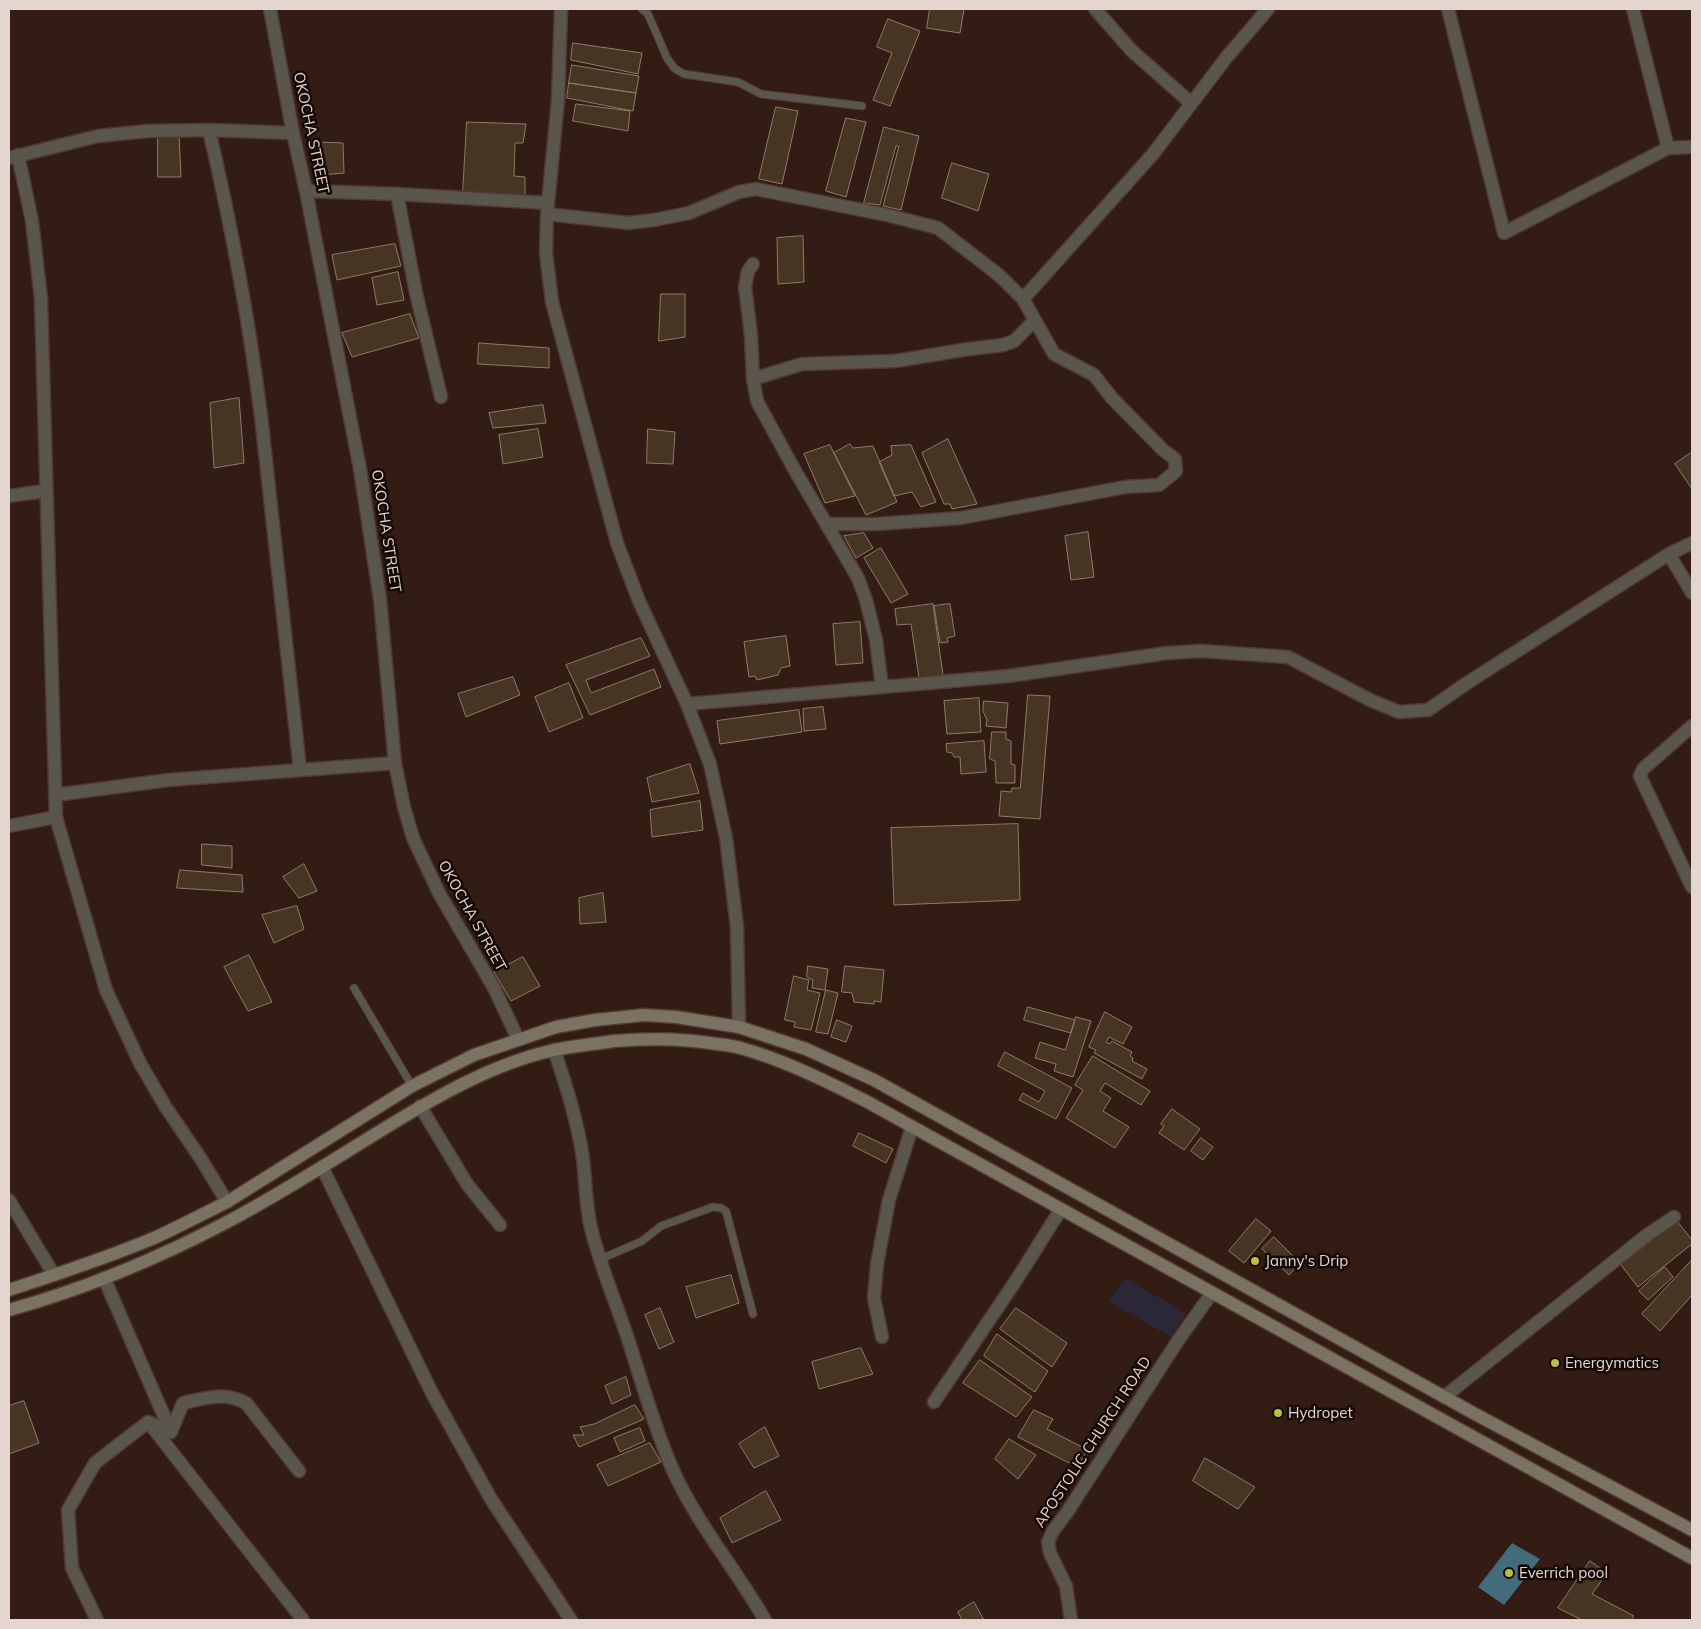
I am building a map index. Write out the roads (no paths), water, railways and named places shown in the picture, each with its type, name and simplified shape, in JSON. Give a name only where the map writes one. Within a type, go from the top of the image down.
[{"type":"main road","points":[[9,1290],[153,1238],[227,1202],[412,1086],[474,1055],[556,1027],[595,1020],[644,1015],[676,1017],[739,1027],[806,1050],[874,1080],[1444,1397],[1692,1530]]},
{"type":"main road","points":[[9,1310],[104,1278],[175,1248],[230,1220],[322,1167],[420,1106],[479,1076],[518,1061],[554,1050],[646,1038],[672,1038],[742,1048],[797,1067],[864,1100],[1692,1558]]},
{"type":"street","name":"OKOCHA STREET","points":[[270,9],[362,478],[380,599],[395,763],[404,807],[413,838],[439,893],[494,988],[518,1039]]},
{"type":"street","points":[[561,9],[558,100],[547,209],[546,253],[552,302],[617,543],[638,600],[687,704],[710,764],[726,838],[737,926],[739,1027]]},
{"type":"street","points":[[1095,9],[1132,51],[1191,104]]},
{"type":"street","points":[[1023,299],[1153,154],[1226,58],[1268,9]]},
{"type":"street","points":[[1448,9],[1504,233],[1668,148],[1692,147]]},
{"type":"street","points":[[1633,9],[1668,148]]},
{"type":"street","points":[[210,130],[228,211],[261,415],[300,769]]},
{"type":"street","points":[[227,1202],[165,1106],[140,1063],[106,990],[56,817],[41,300],[32,221],[13,157],[98,136],[148,131],[210,130],[293,133]]},
{"type":"street","points":[[306,191],[398,194],[547,209],[628,223],[690,213],[739,192],[756,188],[887,215],[938,228],[1000,276],[1023,299],[1054,354],[1094,375],[1112,398],[1174,459],[1176,471],[1159,485],[1125,488],[961,518],[877,524],[826,524]]},
{"type":"street","points":[[398,194],[416,293],[441,397]]},
{"type":"street","points":[[753,264],[748,271],[745,287],[751,335],[753,379],[757,401],[794,469],[858,578],[866,600],[876,640],[882,687]]},
{"type":"street","points":[[753,379],[802,364],[895,361],[1003,345],[1014,341],[1035,320]]},
{"type":"street","points":[[9,496],[46,491]]},
{"type":"street","points":[[687,704],[1009,676],[1168,653],[1201,651],[1288,657],[1370,700],[1399,712],[1428,710],[1467,682],[1669,554],[1692,543]]},
{"type":"street","points":[[1669,554],[1692,592]]},
{"type":"street","points":[[1692,726],[1644,769],[1640,776],[1692,887]]},
{"type":"street","points":[[55,795],[168,780],[395,763]]},
{"type":"street","points":[[9,826],[56,817]]},
{"type":"street","points":[[554,1050],[577,1124],[591,1227],[600,1259],[628,1336],[654,1420],[672,1469],[693,1508],[765,1620]]},
{"type":"street","points":[[420,1106],[466,1184],[500,1225]]},
{"type":"street","points":[[882,1337],[874,1298],[877,1264],[889,1200],[912,1127]]},
{"type":"street","points":[[322,1167],[432,1393],[491,1499],[571,1620]]},
{"type":"street","points":[[9,1200],[54,1275]]},
{"type":"street","points":[[934,1402],[1017,1279],[1061,1209]]},
{"type":"street","points":[[1444,1397],[1647,1235],[1674,1217]]},
{"type":"street","points":[[104,1278],[171,1432]]},
{"type":"street","name":"APOSTOLIC CHURCH ROAD","points":[[1071,1620],[1066,1586],[1050,1553],[1048,1542],[1053,1531],[1068,1511],[1179,1339],[1212,1293]]},
{"type":"street","points":[[171,1432],[183,1403],[222,1395],[236,1398],[246,1403],[299,1471]]},
{"type":"street","points":[[148,1422],[171,1432]]},
{"type":"street","points":[[97,1620],[72,1568],[68,1510],[95,1463],[148,1422]]},
{"type":"street","points":[[148,1422],[303,1620]]},
{"type":"lane","points":[[642,9],[648,14],[667,58],[674,68],[684,74],[738,82],[761,94],[862,106]]},
{"type":"lane","points":[[354,988],[412,1086]]},
{"type":"lane","points":[[600,1259],[642,1241],[661,1226],[713,1207],[721,1208],[726,1212],[753,1314]]},
{"type":"water","name":"Everrich pool","points":[[1512,1543],[1540,1559],[1504,1605],[1478,1587]]},
{"type":"place","name":"Janny's Drip","points":[[1255,1261]]},
{"type":"place","name":"Energymatics","points":[[1555,1363]]},
{"type":"place","name":"Hydropet","points":[[1278,1413]]},
{"type":"place","name":"Everrich pool","points":[[1509,1573]]}]
